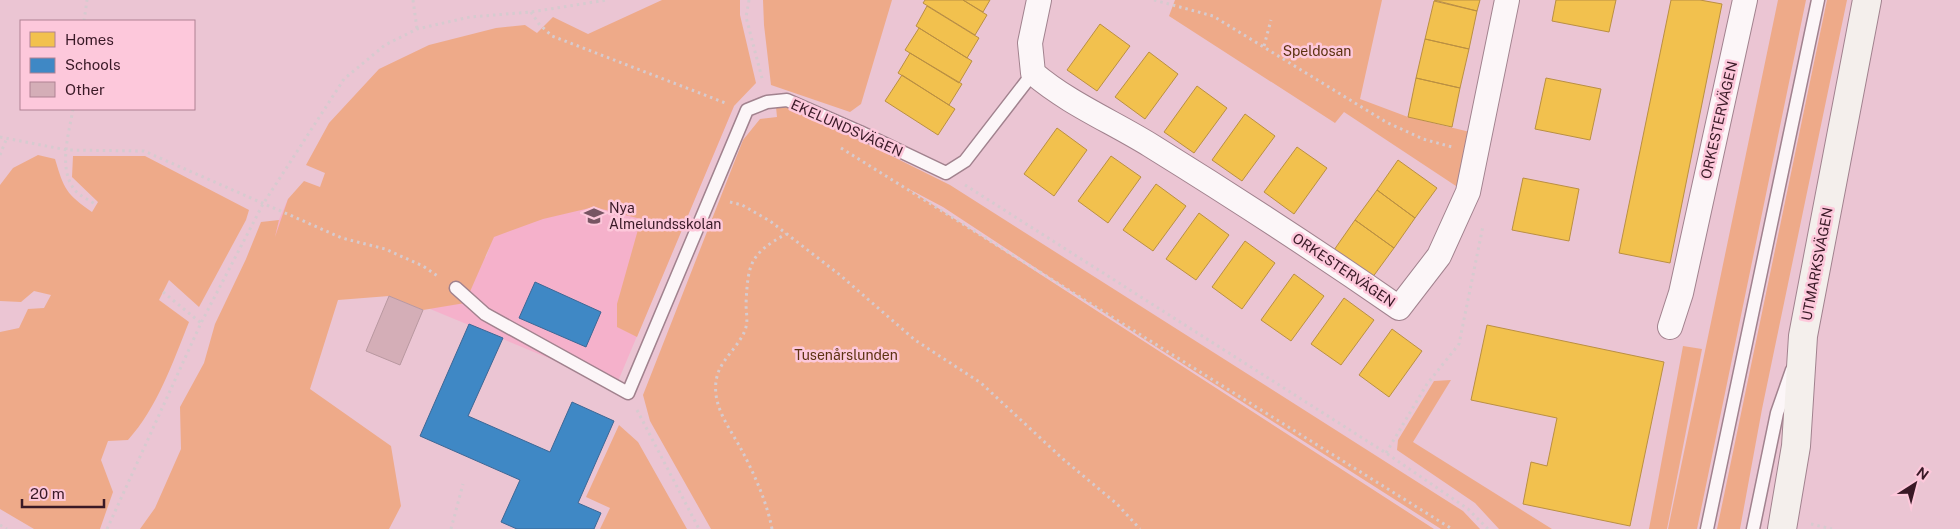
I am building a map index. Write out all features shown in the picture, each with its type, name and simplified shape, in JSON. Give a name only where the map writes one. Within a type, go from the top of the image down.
[{"type":"main road","name":"UTMARKSVÄGEN","points":[[1782,529],[1796,446],[1803,336],[1867,0]]},
{"type":"street","points":[[1033,73],[1030,43],[1039,0]]},
{"type":"street","name":"ORKESTERVÄGEN","points":[[1033,73],[1051,88],[1147,143],[1265,217],[1399,308],[1439,256],[1468,192],[1507,0]]},
{"type":"street","name":"ORKESTERVÄGEN","points":[[1670,327],[1681,293],[1745,0]]},
{"type":"lane","points":[[1707,529],[1818,0]]},
{"type":"lane","points":[[946,173],[965,161],[1033,73]]},
{"type":"lane","name":"EKELUNDSVÄGEN","points":[[747,110],[767,102],[787,100],[815,111],[946,173]]},
{"type":"lane","points":[[456,288],[486,314],[628,393],[747,110]]},
{"type":"lane","points":[[1753,529],[1777,413],[1803,336]]},
{"type":"path","points":[[84,20],[87,0]]},
{"type":"path","points":[[413,0],[417,29]]},
{"type":"path","points":[[106,529],[201,324],[263,204],[344,79],[385,45],[417,29],[470,17],[531,12],[607,0]]},
{"type":"path","points":[[748,0],[746,17],[761,69],[767,102]]},
{"type":"path","points":[[1154,0],[1213,16],[1386,122],[1423,139],[1477,154]]},
{"type":"path","points":[[531,12],[539,24],[552,36],[747,110]]},
{"type":"path","points":[[1264,46],[1271,20]]},
{"type":"path","points":[[73,110],[66,161],[68,178],[75,190],[96,205]]},
{"type":"path","points":[[0,137],[6,140],[67,150],[144,151],[342,238],[385,249],[423,266],[456,288]]},
{"type":"path","points":[[0,154],[6,140]]},
{"type":"path","points":[[832,142],[1452,529]]},
{"type":"path","points":[[946,173],[1386,453],[1468,509],[1488,529]]},
{"type":"path","points":[[710,195],[742,205],[786,234],[847,281],[916,340],[981,382],[1063,459],[1116,504],[1140,529]]},
{"type":"path","points":[[772,529],[756,482],[739,447],[728,430],[716,399],[718,372],[746,327],[748,276],[753,258],[764,246],[786,234]]},
{"type":"path","points":[[163,292],[201,324]]},
{"type":"path","points":[[628,393],[699,529]]},
{"type":"path","points":[[451,529],[463,484]]},
{"type":"path","points":[[0,525],[7,529]]},
{"type":"shaded area","name":"Nya Almelundsskolan","points":[[564,41],[734,106],[616,386],[273,244],[279,220],[288,199],[311,208],[486,257]]},
{"type":"green space","points":[[662,0],[740,0],[740,15],[756,83],[734,106],[637,337],[617,327],[617,304],[641,219],[594,207],[543,219],[494,237],[465,303],[423,310],[389,296],[338,300],[310,389],[391,446],[401,506],[389,529],[140,529],[155,508],[181,449],[180,407],[204,363],[215,324],[246,259],[261,222],[279,220],[275,237],[288,199],[304,181],[320,187],[325,173],[306,165],[329,123],[379,69],[429,45],[496,28],[525,25],[537,33],[553,17],[588,34]]},
{"type":"green space","points":[[763,0],[892,0],[861,104],[850,112],[771,85]]},
{"type":"green space","name":"Speldosan","points":[[1175,0],[1382,0],[1360,99],[1408,117],[1470,132],[1459,188],[1344,112],[1335,123],[1169,16]]},
{"type":"green space","points":[[1778,0],[1806,0],[1697,529],[1668,529]]},
{"type":"green space","points":[[1827,0],[1847,0],[1762,409],[1740,529],[1717,529]]},
{"type":"green space","name":"Tusenårslunden","points":[[787,104],[950,185],[1463,511],[1480,529],[1441,529],[1150,343],[943,207],[907,188],[1434,529],[711,529],[650,421],[643,395],[743,140],[760,119],[777,117],[776,107]]},
{"type":"green space","points":[[38,155],[55,159],[67,190],[92,212],[98,202],[72,177],[73,156],[145,156],[249,210],[246,220],[199,307],[169,280],[159,300],[189,322],[177,353],[148,414],[128,440],[108,441],[101,460],[113,492],[100,529],[34,529],[0,509],[0,332],[19,328],[28,309],[44,308],[51,295],[34,291],[21,302],[0,301],[0,185],[13,168]]},
{"type":"green space","points":[[1683,346],[1702,349],[1667,529],[1649,529]]},
{"type":"green space","points":[[1451,380],[1413,442],[1552,529],[1499,529],[1475,503],[1397,450],[1398,440],[1434,381]]},
{"type":"green space","points":[[619,425],[638,442],[687,529],[600,529],[610,508],[586,497]]},
{"type":"building: Homes","points":[[925,0],[963,0],[987,15],[975,35],[923,3]]},
{"type":"building: Homes","points":[[963,0],[990,0],[983,12]]},
{"type":"building: Homes","points":[[1434,0],[1480,0],[1477,11]]},
{"type":"building: Homes","points":[[1556,0],[1616,0],[1609,32],[1552,21]]},
{"type":"building: Homes","points":[[1671,0],[1700,0],[1722,4],[1670,263],[1619,253]]},
{"type":"building: Homes","points":[[1434,1],[1477,11],[1469,49],[1425,39]]},
{"type":"building: Homes","points":[[927,6],[979,38],[967,58],[916,26]]},
{"type":"building: Homes","points":[[1100,24],[1130,46],[1097,91],[1067,70]]},
{"type":"building: Homes","points":[[919,28],[972,61],[959,83],[905,50]]},
{"type":"building: Homes","points":[[1425,39],[1469,49],[1460,88],[1416,78]]},
{"type":"building: Homes","points":[[1149,52],[1178,74],[1145,119],[1115,97]]},
{"type":"building: Homes","points":[[910,53],[962,84],[949,105],[898,73]]},
{"type":"building: Homes","points":[[902,75],[955,109],[938,135],[885,101]]},
{"type":"building: Homes","points":[[1416,78],[1460,88],[1452,127],[1408,117]]},
{"type":"building: Homes","points":[[1546,78],[1601,89],[1590,140],[1535,129]]},
{"type":"building: Homes","points":[[1197,86],[1227,108],[1194,153],[1164,132]]},
{"type":"building: Homes","points":[[1245,114],[1275,136],[1242,181],[1212,160]]},
{"type":"building: Homes","points":[[1057,128],[1087,150],[1054,196],[1024,174]]},
{"type":"building: Homes","points":[[1297,147],[1327,168],[1294,214],[1264,192]]},
{"type":"building: Homes","points":[[1111,156],[1141,177],[1108,223],[1078,201]]},
{"type":"building: Homes","points":[[1398,160],[1437,188],[1415,218],[1377,190]]},
{"type":"building: Homes","points":[[1523,178],[1579,189],[1569,241],[1512,230]]},
{"type":"building: Homes","points":[[1156,184],[1186,206],[1153,251],[1123,230]]},
{"type":"building: Homes","points":[[1377,190],[1415,218],[1394,248],[1355,220]]},
{"type":"building: Homes","points":[[1199,213],[1229,235],[1196,280],[1166,259]]},
{"type":"building: Homes","points":[[1355,220],[1394,248],[1372,278],[1334,250]]},
{"type":"building: Homes","points":[[1245,241],[1275,263],[1242,309],[1212,287]]},
{"type":"building: Homes","points":[[1294,274],[1324,296],[1291,341],[1261,320]]},
{"type":"building: Homes","points":[[1344,298],[1374,320],[1341,365],[1311,344]]},
{"type":"building: Homes","points":[[1487,325],[1664,362],[1630,526],[1523,504],[1531,462],[1547,466],[1557,418],[1471,400]]},
{"type":"building: Homes","points":[[1392,329],[1422,351],[1389,397],[1359,375]]},
{"type":"building: Schools","points":[[535,282],[601,312],[586,347],[519,318]]},
{"type":"building: Schools","points":[[469,324],[503,338],[468,416],[550,452],[572,402],[614,421],[578,503],[601,513],[594,529],[517,529],[501,522],[520,480],[420,436]]},
{"type":"building: Other","points":[[389,296],[423,310],[400,365],[366,351]]},
{"type":"place","name":"Nya Almelundsskolan","points":[[594,216]]}]
